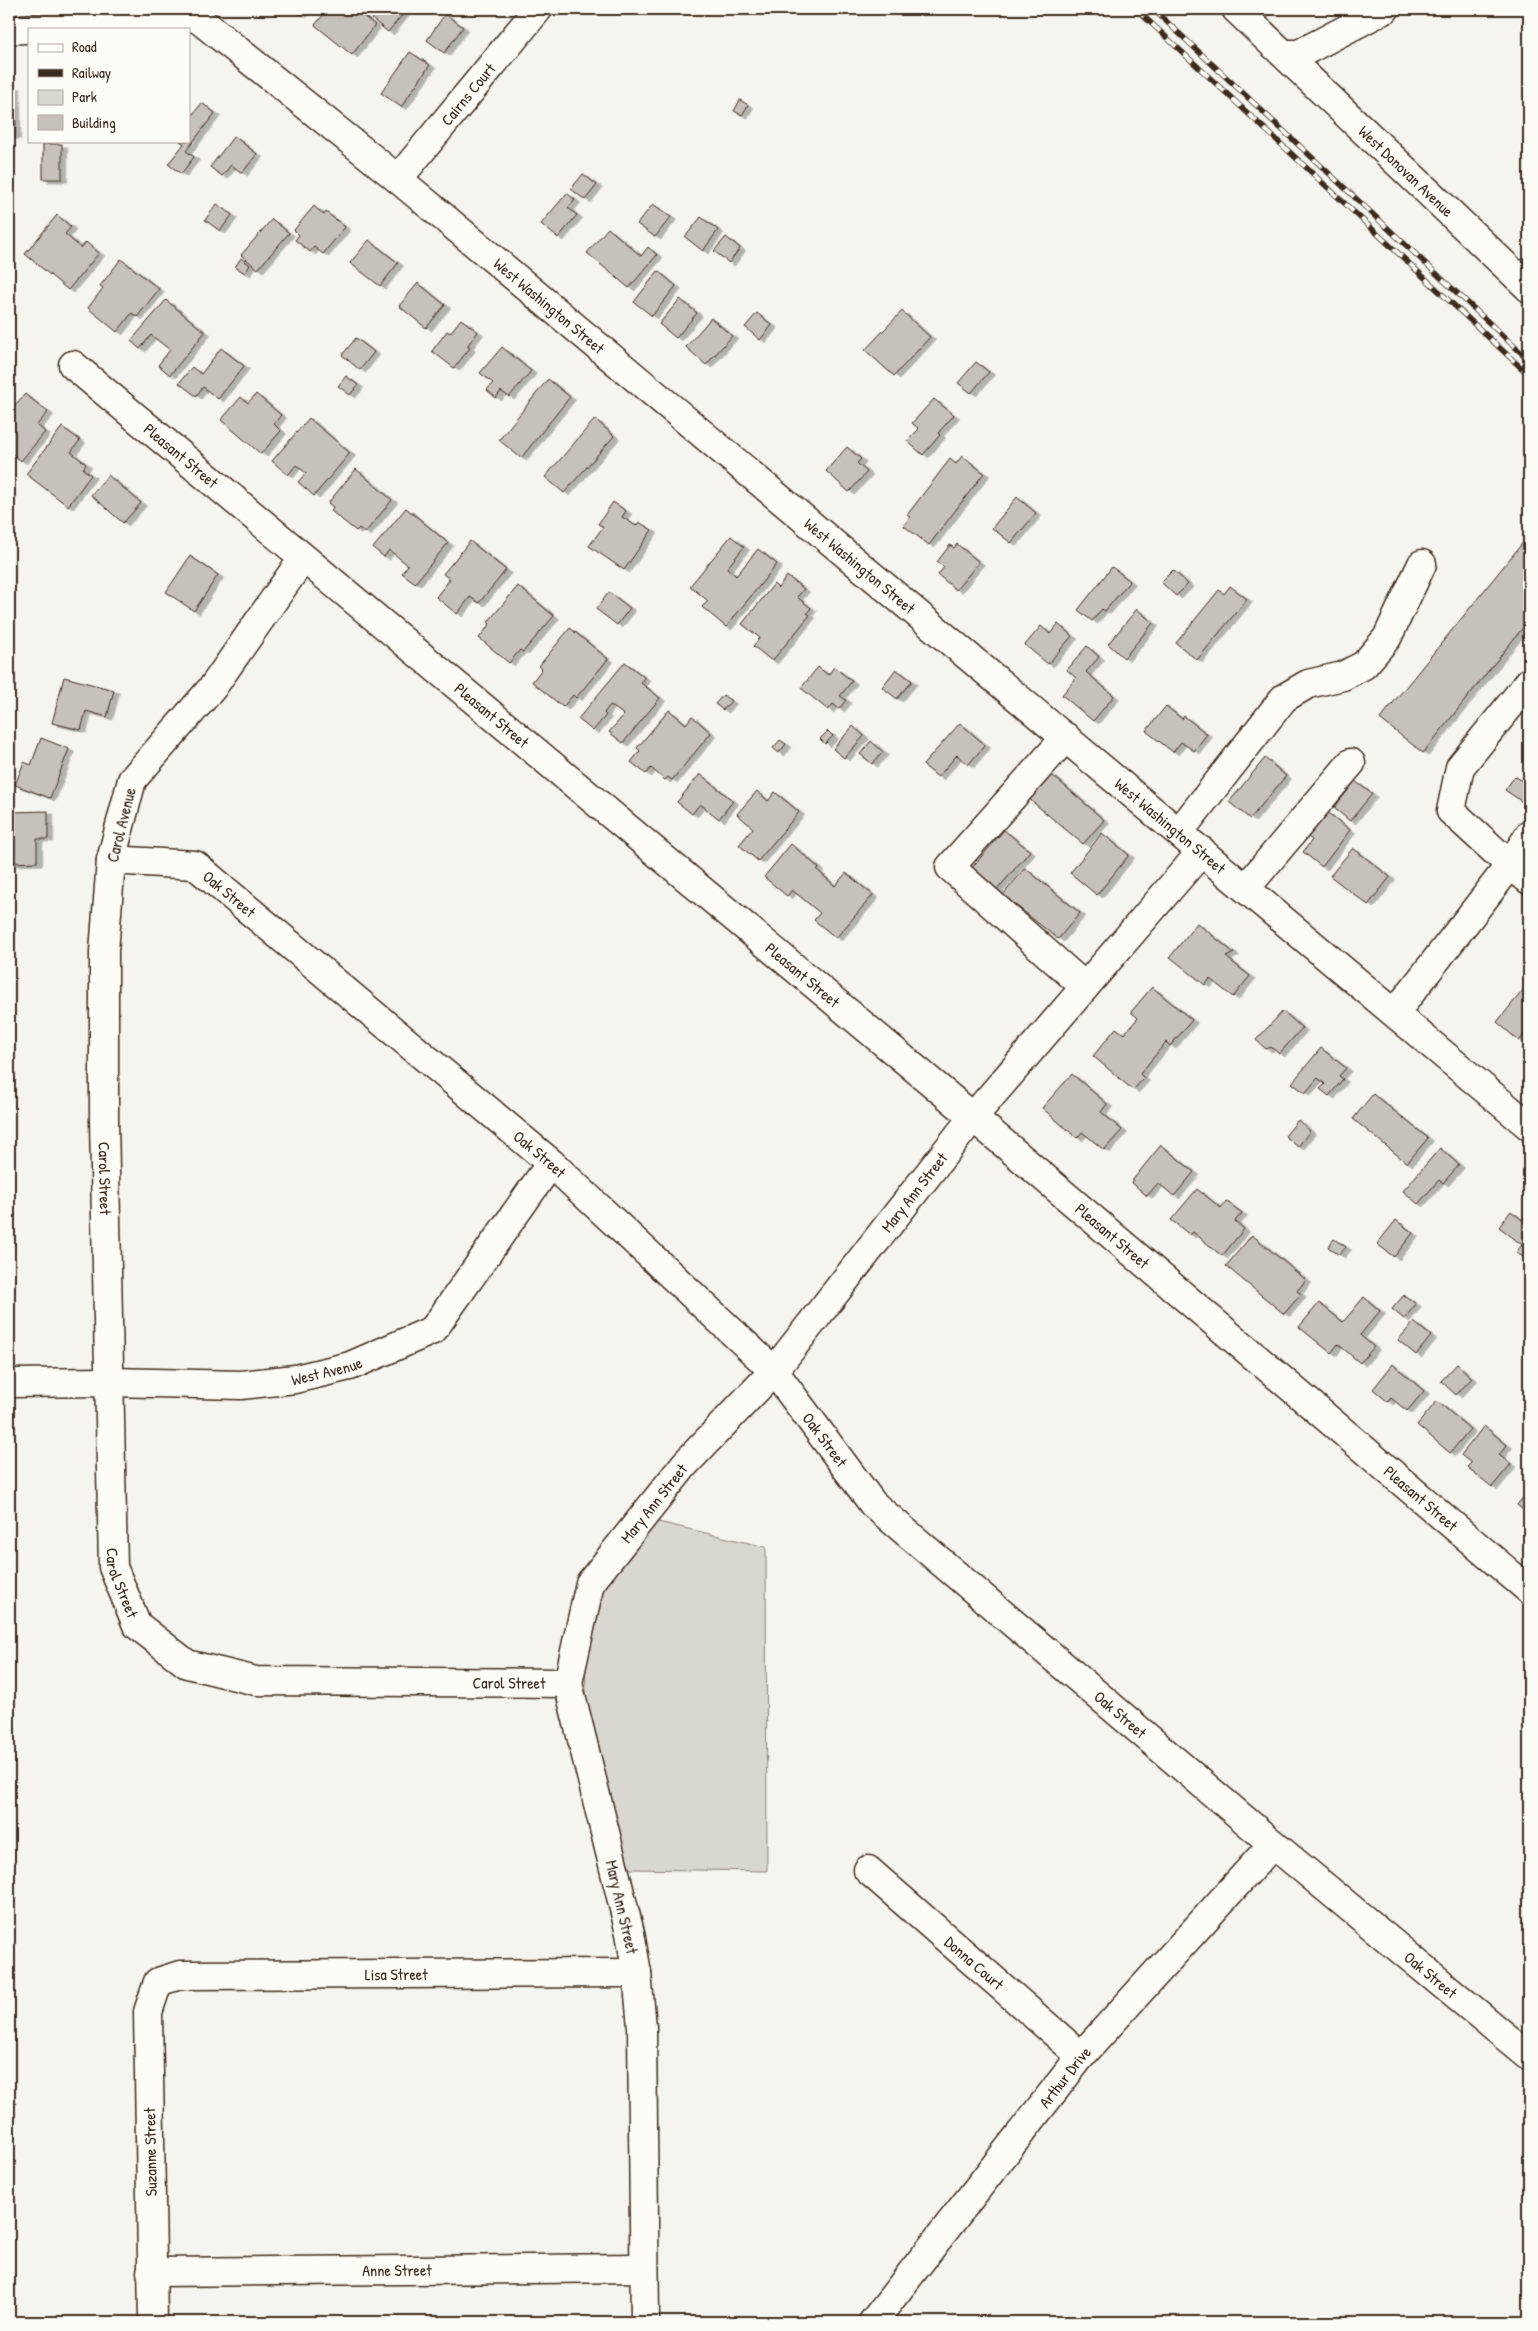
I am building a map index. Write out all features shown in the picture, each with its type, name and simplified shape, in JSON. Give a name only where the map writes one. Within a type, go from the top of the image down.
[{"type":"street","name":"Cairns Court","points":[[398,179],[538,9]]},
{"type":"street","name":"West Donovan Avenue","points":[[1236,9],[1529,288]]},
{"type":"street","points":[[1284,54],[1299,54],[1385,9]]},
{"type":"street","name":"West Washington Street","points":[[200,15],[1529,1126]]},
{"type":"street","points":[[34,28],[200,15]]},
{"type":"street","points":[[9,30],[28,29]]},
{"type":"street","name":"Pleasant Street","points":[[73,364],[973,1118],[1529,1590]]},
{"type":"street","name":"Carol Avenue","points":[[104,1120],[104,952],[111,860],[132,780],[213,687],[303,558]]},
{"type":"street","points":[[1179,832],[1284,698],[1308,684],[1343,676],[1364,665],[1387,638],[1422,564]]},
{"type":"street","points":[[1520,873],[1451,811],[1460,767],[1529,682]]},
{"type":"street","points":[[1066,737],[950,867],[1085,987]]},
{"type":"street","points":[[1246,888],[1351,763]]},
{"type":"street","points":[[1395,1013],[1520,873],[1529,835]]},
{"type":"street","name":"Mary Ann Street","points":[[645,2322],[642,2027],[637,1973],[630,1933],[568,1683],[590,1583],[686,1464],[774,1371],[973,1118],[1202,851]]},
{"type":"street","name":"Oak Street","points":[[111,860],[195,865],[551,1163],[774,1371],[873,1504],[1273,1844],[1529,2056]]},
{"type":"street","name":"Carol Street","points":[[104,1120],[113,1567],[137,1625],[187,1664],[256,1681],[568,1683]]},
{"type":"street","name":"West Avenue","points":[[9,1383],[110,1382],[241,1385],[296,1379],[350,1366],[433,1330],[551,1163]]},
{"type":"street","name":"Arthur Drive","points":[[872,2322],[1081,2056],[1273,1844]]},
{"type":"street","name":"Donna Court","points":[[868,1870],[1081,2056]]},
{"type":"street","name":"Lisa Street","points":[[158,1982],[180,1975],[637,1973]]},
{"type":"street","name":"Suzanne Street","points":[[153,2322],[148,2012],[158,1982]]},
{"type":"street","name":"Anne Street","points":[[152,2272],[644,2268]]},
{"type":"green space","points":[[654,1521],[766,1547],[767,1871],[628,1869],[586,1700],[585,1650],[598,1591]]},
{"type":"building","points":[[293,9],[305,9],[301,15]]},
{"type":"building","points":[[328,9],[354,9],[375,25],[352,55],[315,25]]},
{"type":"building","points":[[380,9],[396,9],[403,14],[388,32],[372,19]]},
{"type":"building","points":[[445,14],[463,27],[444,53],[427,40]]},
{"type":"building","points":[[410,52],[430,65],[401,107],[381,93]]},
{"type":"building","points":[[9,86],[15,86],[15,136],[9,136]]},
{"type":"building","points":[[740,100],[748,105],[742,115],[734,111]]},
{"type":"building","points":[[202,103],[215,113],[186,151],[194,157],[181,174],[168,164],[184,144],[181,142],[190,142],[190,118]]},
{"type":"building","points":[[234,136],[257,154],[242,173],[231,165],[222,176],[210,167]]},
{"type":"building","points":[[43,144],[62,144],[62,179],[43,179]]},
{"type":"building","points":[[583,174],[597,185],[585,200],[571,189]]},
{"type":"building","points":[[567,193],[575,200],[568,208],[577,215],[558,238],[541,224]]},
{"type":"building","points":[[217,204],[232,215],[220,231],[205,220]]},
{"type":"building","points":[[653,204],[671,217],[655,237],[637,224]]},
{"type":"building","points":[[314,206],[324,215],[326,212],[345,227],[323,254],[314,247],[310,252],[295,240],[299,235],[294,230]]},
{"type":"building","points":[[57,215],[71,227],[65,234],[81,248],[86,242],[99,253],[68,290],[25,254]]},
{"type":"building","points":[[701,217],[718,230],[703,251],[685,237]]},
{"type":"building","points":[[272,219],[289,233],[258,269],[241,255]]},
{"type":"building","points":[[608,228],[641,256],[648,247],[657,255],[629,288],[587,253]]},
{"type":"building","points":[[726,237],[740,248],[729,263],[714,251]]},
{"type":"building","points":[[369,240],[398,263],[380,286],[350,263]]},
{"type":"building","points":[[241,258],[250,265],[245,273],[235,267]]},
{"type":"building","points":[[121,259],[159,289],[137,317],[132,313],[117,332],[88,308],[103,288],[100,286]]},
{"type":"building","points":[[658,271],[676,286],[652,316],[634,302]]},
{"type":"building","points":[[418,283],[445,305],[426,328],[399,306]]},
{"type":"building","points":[[680,299],[697,313],[676,338],[659,324]]},
{"type":"building","points":[[166,300],[205,332],[170,375],[158,365],[170,350],[151,335],[140,349],[131,341]]},
{"type":"building","points":[[902,311],[930,337],[894,376],[865,350]]},
{"type":"building","points":[[757,313],[772,325],[760,340],[745,327]]},
{"type":"building","points":[[711,318],[732,336],[706,365],[686,347]]},
{"type":"building","points":[[461,319],[478,332],[467,346],[470,348],[454,368],[432,351],[447,331],[450,333]]},
{"type":"building","points":[[356,338],[374,352],[360,370],[342,355]]},
{"type":"building","points":[[502,347],[531,371],[509,397],[501,391],[496,398],[487,390],[493,383],[480,373]]},
{"type":"building","points":[[221,348],[244,366],[218,399],[203,387],[196,396],[179,383],[192,367],[201,374]]},
{"type":"building","points":[[976,362],[989,372],[971,393],[958,383]]},
{"type":"building","points":[[346,376],[358,385],[350,395],[338,386]]},
{"type":"building","points":[[548,379],[570,397],[521,458],[499,440]]},
{"type":"building","points":[[25,394],[48,412],[37,425],[45,432],[21,461],[9,451],[9,401],[15,405]]},
{"type":"building","points":[[256,394],[281,415],[274,424],[281,431],[261,454],[221,420],[241,397],[248,403]]},
{"type":"building","points":[[934,399],[954,415],[938,433],[940,435],[923,455],[907,441],[919,429],[912,423]]},
{"type":"building","points":[[309,418],[350,453],[314,496],[298,482],[306,473],[296,465],[288,475],[272,461]]},
{"type":"building","points":[[595,419],[614,436],[564,493],[545,477]]},
{"type":"building","points":[[62,427],[80,440],[71,452],[86,464],[83,469],[91,475],[68,506],[26,474]]},
{"type":"building","points":[[847,447],[861,459],[857,463],[867,472],[849,492],[826,471]]},
{"type":"building","points":[[962,456],[984,473],[929,545],[904,526],[910,517],[907,515],[950,459],[956,464]]},
{"type":"building","points":[[356,469],[392,500],[365,533],[359,528],[356,531],[331,511],[333,507],[328,503]]},
{"type":"building","points":[[108,475],[141,503],[123,523],[91,495]]},
{"type":"building","points":[[1017,497],[1036,513],[1011,543],[992,528]]},
{"type":"building","points":[[613,502],[626,511],[622,517],[636,526],[639,522],[652,530],[624,570],[589,546],[603,527],[598,524]]},
{"type":"building","points":[[406,508],[448,543],[415,583],[402,573],[408,565],[389,550],[384,557],[373,548]]},
{"type":"building","points":[[1529,535],[1529,620],[1423,753],[1380,719]]},
{"type":"building","points":[[731,536],[744,547],[727,568],[736,576],[758,549],[777,564],[726,627],[702,607],[708,601],[690,586]]},
{"type":"building","points":[[470,541],[506,570],[479,603],[470,597],[457,614],[436,597],[450,579],[443,574]]},
{"type":"building","points":[[957,544],[979,562],[956,590],[938,575],[944,567],[937,562],[950,545],[954,548]]},
{"type":"building","points":[[190,556],[218,575],[194,611],[166,592]]},
{"type":"building","points":[[1112,567],[1130,581],[1105,611],[1102,609],[1092,621],[1078,610]]},
{"type":"building","points":[[1173,570],[1188,584],[1176,596],[1161,582]]},
{"type":"building","points":[[787,576],[804,589],[797,597],[811,608],[807,613],[810,615],[772,661],[753,646],[760,638],[742,624],[774,584],[778,588]]},
{"type":"building","points":[[518,586],[554,616],[523,652],[520,650],[509,663],[479,638],[490,624],[488,622]]},
{"type":"building","points":[[1230,586],[1247,599],[1197,660],[1176,643],[1219,590],[1224,594]]},
{"type":"building","points":[[609,592],[630,608],[617,625],[596,609]]},
{"type":"building","points":[[1137,609],[1153,623],[1124,658],[1108,644]]},
{"type":"building","points":[[1058,624],[1072,636],[1048,664],[1025,645],[1041,626],[1050,634]]},
{"type":"building","points":[[570,628],[608,659],[576,698],[573,695],[563,707],[532,682],[542,669],[539,666]]},
{"type":"building","points":[[1087,646],[1099,657],[1086,672],[1114,696],[1093,721],[1062,695],[1076,678],[1067,670]]},
{"type":"building","points":[[625,662],[645,678],[641,683],[660,698],[623,743],[609,732],[624,715],[610,705],[604,713],[606,715],[593,731],[578,719]]},
{"type":"building","points":[[818,667],[828,675],[834,667],[852,681],[840,696],[846,700],[839,709],[833,704],[828,710],[801,688]]},
{"type":"building","points":[[896,669],[912,681],[897,699],[882,687]]},
{"type":"building","points":[[64,677],[114,690],[107,717],[86,711],[81,730],[52,723]]},
{"type":"building","points":[[723,695],[731,701],[723,710],[715,704]]},
{"type":"building","points":[[1166,706],[1182,719],[1184,716],[1207,734],[1194,751],[1181,742],[1173,752],[1146,731]]},
{"type":"building","points":[[669,710],[686,724],[692,716],[711,733],[672,780],[668,777],[665,780],[651,768],[646,774],[631,762],[640,751],[637,748]]},
{"type":"building","points":[[960,723],[985,745],[968,765],[957,755],[938,777],[923,765]]},
{"type":"building","points":[[853,726],[864,736],[844,758],[833,749]]},
{"type":"building","points":[[828,731],[833,736],[825,744],[820,739]]},
{"type":"building","points":[[41,738],[69,749],[50,798],[15,785],[24,762],[31,765]]},
{"type":"building","points":[[780,740],[786,744],[779,753],[773,748]]},
{"type":"building","points":[[871,741],[883,752],[872,764],[860,754]]},
{"type":"building","points":[[1265,758],[1286,776],[1250,819],[1229,802]]},
{"type":"building","points":[[700,774],[733,801],[719,819],[700,804],[692,814],[677,802]]},
{"type":"building","points":[[1051,774],[1104,820],[1083,844],[1029,799]]},
{"type":"building","points":[[1515,776],[1529,786],[1529,796],[1524,803],[1505,790]]},
{"type":"building","points":[[1355,781],[1372,794],[1350,821],[1334,808]]},
{"type":"building","points":[[757,791],[768,801],[775,792],[799,812],[758,861],[739,845],[753,828],[737,814]]},
{"type":"building","points":[[48,811],[48,839],[37,839],[37,862],[11,863],[11,812]]},
{"type":"building","points":[[1327,812],[1350,830],[1322,867],[1303,852],[1312,840],[1308,837]]},
{"type":"building","points":[[1004,830],[1030,851],[996,891],[970,870]]},
{"type":"building","points":[[1102,833],[1129,855],[1097,895],[1070,873]]},
{"type":"building","points":[[791,844],[819,868],[817,870],[835,886],[846,873],[873,895],[836,938],[814,920],[820,913],[792,890],[787,896],[764,877]]},
{"type":"building","points":[[1353,848],[1390,877],[1368,905],[1330,876]]},
{"type":"building","points":[[1025,868],[1080,913],[1058,939],[1003,895]]},
{"type":"building","points":[[1197,923],[1234,953],[1226,957],[1250,976],[1233,997],[1210,979],[1205,985],[1170,957]]},
{"type":"building","points":[[1529,983],[1529,1029],[1519,1041],[1497,1022]]},
{"type":"building","points":[[1152,987],[1192,1020],[1170,1046],[1166,1042],[1140,1074],[1144,1078],[1133,1090],[1093,1056],[1116,1028],[1124,1034],[1138,1018],[1131,1012]]},
{"type":"building","points":[[1283,1011],[1302,1028],[1279,1054],[1271,1047],[1266,1049],[1256,1040]]},
{"type":"building","points":[[1321,1048],[1346,1068],[1339,1076],[1343,1079],[1329,1096],[1320,1089],[1325,1084],[1318,1078],[1305,1093],[1292,1083]]},
{"type":"building","points":[[1072,1074],[1107,1104],[1101,1112],[1122,1130],[1104,1150],[1082,1132],[1077,1138],[1042,1108]]},
{"type":"building","points":[[1373,1094],[1428,1138],[1407,1163],[1353,1119]]},
{"type":"building","points":[[1298,1120],[1310,1131],[1298,1147],[1285,1136]]},
{"type":"building","points":[[1161,1145],[1194,1172],[1174,1196],[1158,1183],[1147,1196],[1131,1182]]},
{"type":"building","points":[[1440,1148],[1459,1165],[1443,1183],[1439,1180],[1418,1204],[1403,1191]]},
{"type":"building","points":[[1197,1189],[1221,1208],[1226,1201],[1242,1213],[1235,1221],[1244,1229],[1222,1256],[1193,1232],[1190,1235],[1171,1220]]},
{"type":"building","points":[[1511,1211],[1522,1220],[1525,1216],[1529,1219],[1529,1262],[1516,1252],[1522,1245],[1499,1227]]},
{"type":"building","points":[[1396,1220],[1413,1233],[1394,1257],[1377,1244]]},
{"type":"building","points":[[1252,1235],[1306,1280],[1297,1291],[1301,1294],[1284,1314],[1226,1266]]},
{"type":"building","points":[[1334,1239],[1346,1247],[1339,1255],[1328,1247]]},
{"type":"building","points":[[1404,1295],[1416,1304],[1404,1319],[1392,1309]]},
{"type":"building","points":[[1364,1297],[1380,1311],[1360,1335],[1374,1347],[1360,1363],[1338,1344],[1331,1353],[1299,1327],[1319,1303],[1343,1322]]},
{"type":"building","points":[[1414,1322],[1431,1336],[1416,1355],[1398,1340]]},
{"type":"building","points":[[1393,1364],[1424,1391],[1407,1411],[1391,1398],[1388,1402],[1373,1389]]},
{"type":"building","points":[[1457,1364],[1472,1378],[1456,1395],[1441,1381]]},
{"type":"building","points":[[1437,1401],[1470,1429],[1450,1453],[1417,1425]]},
{"type":"building","points":[[1484,1426],[1507,1445],[1499,1455],[1511,1464],[1492,1487],[1467,1467],[1471,1463],[1461,1455]]},
{"type":"building","points":[[1529,1490],[1529,1515],[1517,1505]]},
{"type":"railway","points":[[1136,9],[1529,375]]},
{"type":"railway","points":[[1153,9],[1529,360]]}]
